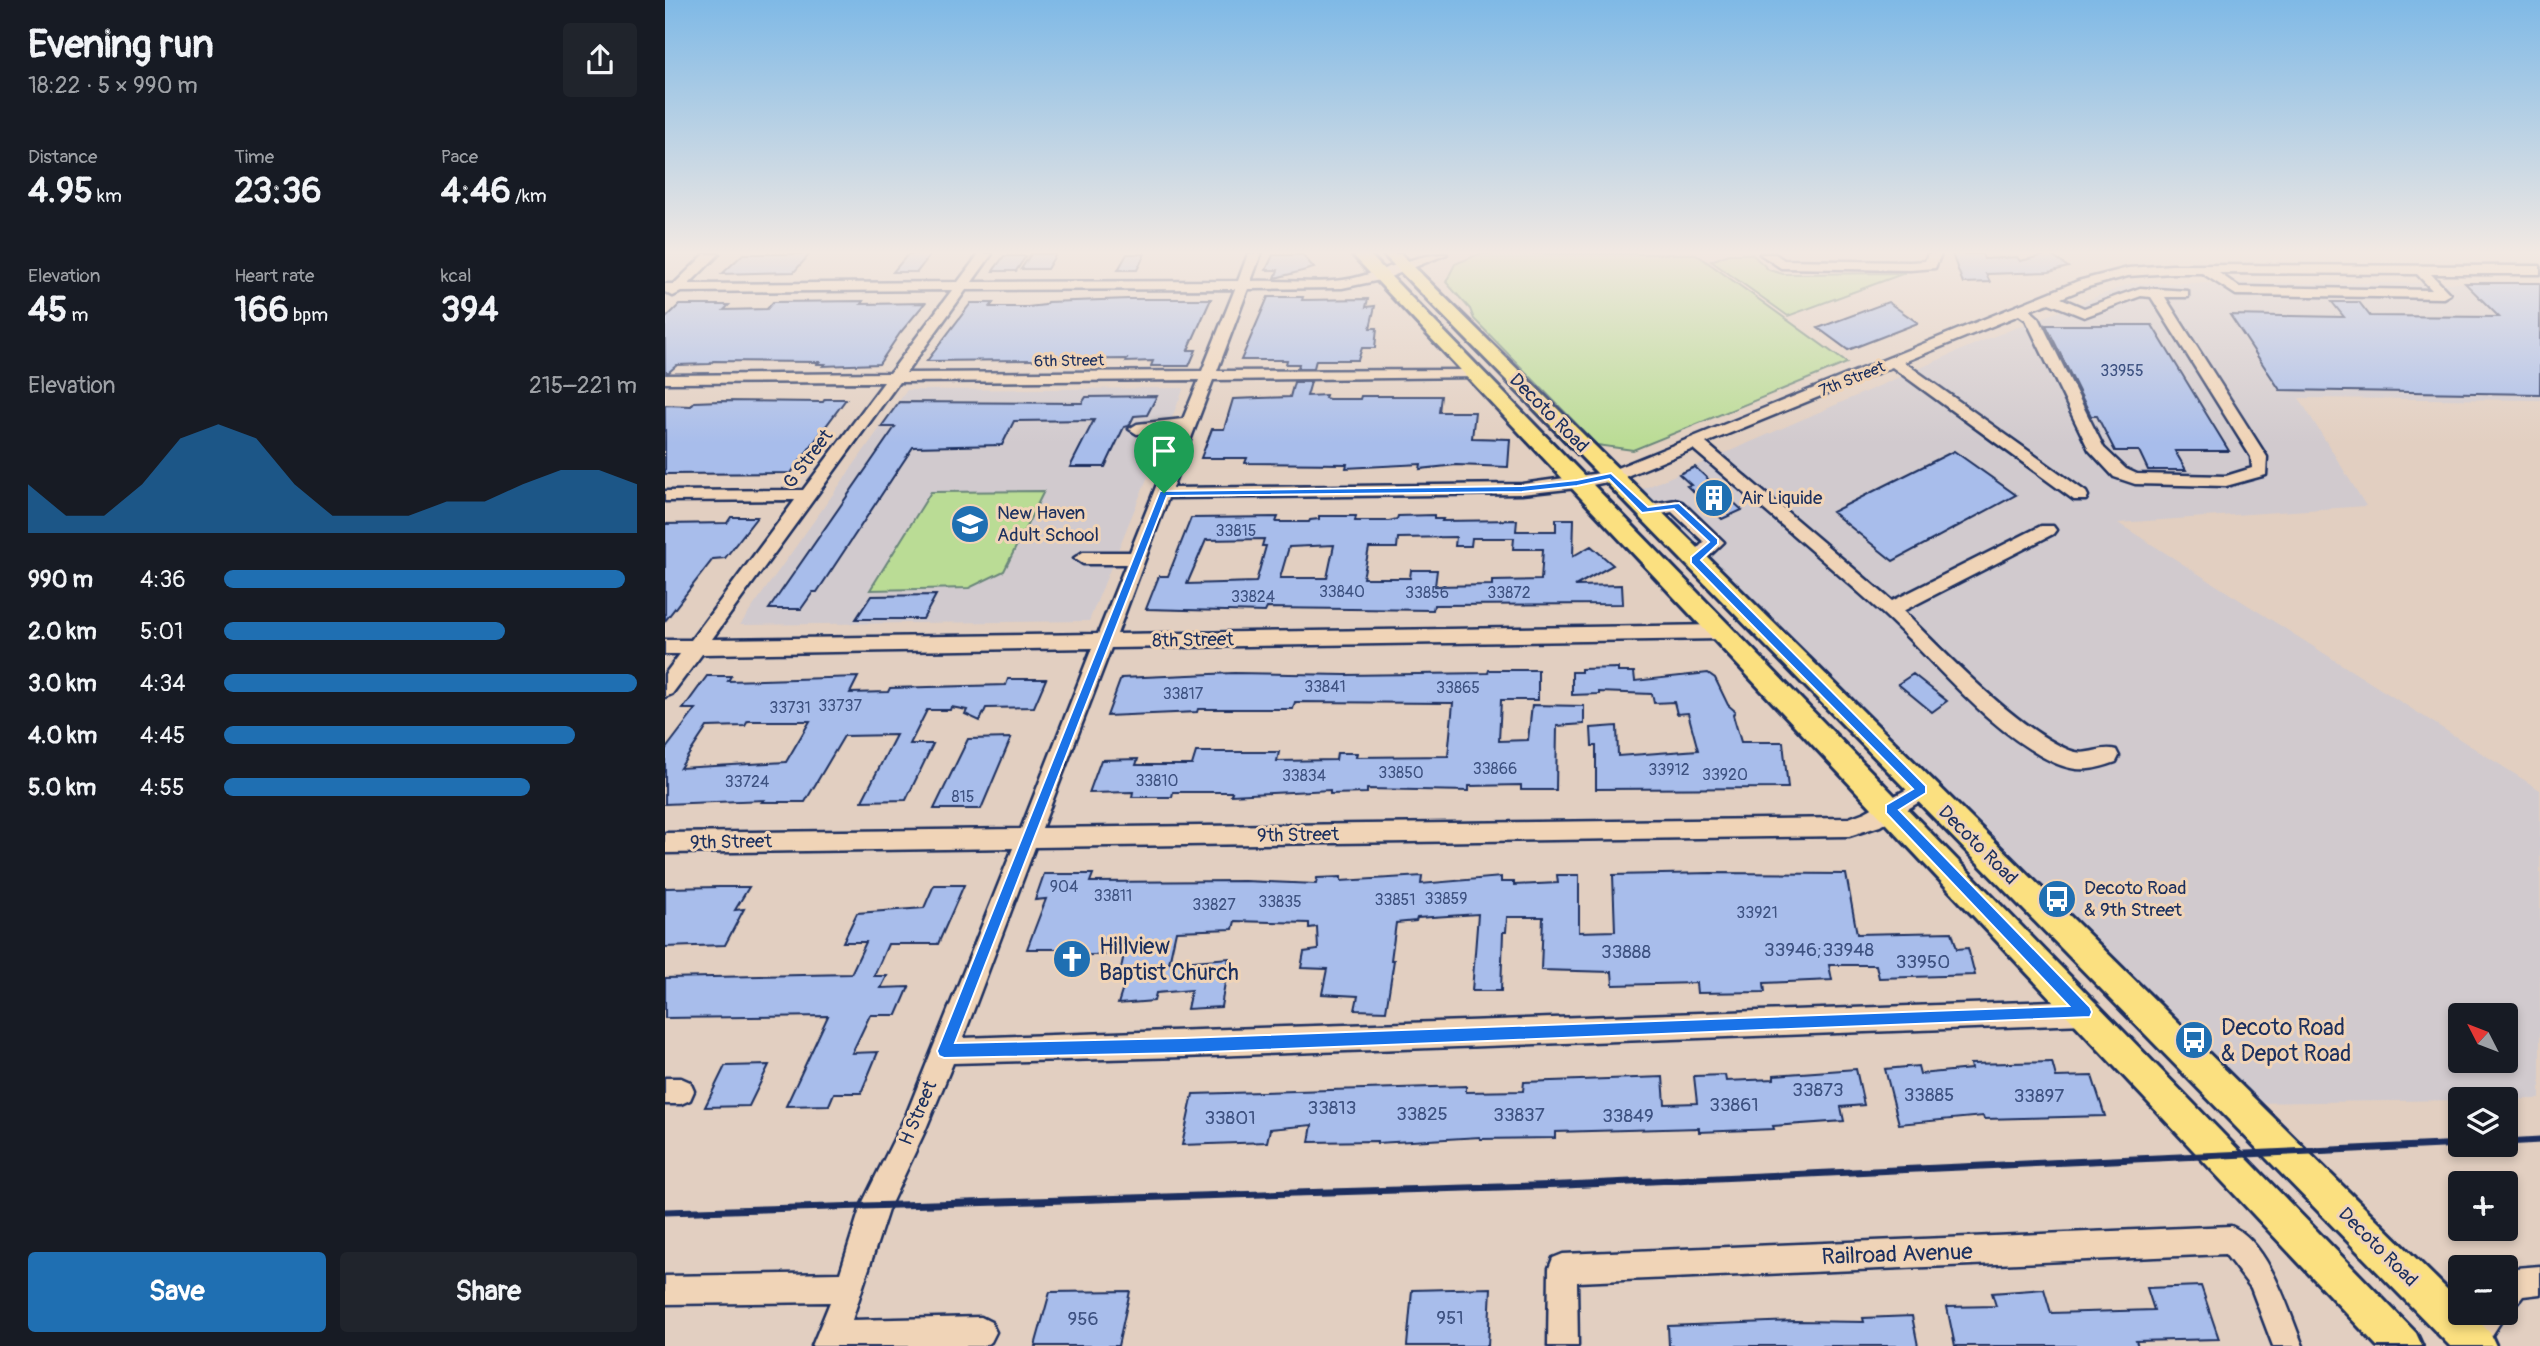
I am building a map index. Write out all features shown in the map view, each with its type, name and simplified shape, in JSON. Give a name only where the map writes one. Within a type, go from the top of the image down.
[{"type":"main road","name":"Decoto Road","points":[[1419,317],[2403,1346]]},
{"type":"main road","name":"Decoto Road","points":[[1453,317],[1922,790],[2480,1333]]},
{"type":"street","name":"G Street","points":[[665,689],[941,317]]},
{"type":"street","name":"H Street","points":[[829,1341],[850,1287],[875,1206],[916,1122],[1231,317]]},
{"type":"street","name":"7th Street","points":[[1164,493],[1522,489],[1611,476],[2004,317]]},
{"type":"street","points":[[2030,317],[2097,450],[2120,473],[2135,479],[2226,481],[2260,471],[2259,457],[2171,317]]},
{"type":"street","points":[[1894,362],[2080,496]]},
{"type":"street","name":"6th Street","points":[[665,379],[895,380],[1473,374]]},
{"type":"street","points":[[1137,429],[1190,423]]},
{"type":"street","points":[[1696,443],[1890,610],[1949,667],[2032,740],[2052,753],[2083,763],[2109,756]]},
{"type":"street","points":[[665,496],[808,495]]},
{"type":"street","points":[[1890,610],[2047,530]]},
{"type":"street","points":[[1083,558],[1138,558]]},
{"type":"street","name":"8th Street","points":[[665,647],[1721,632]]},
{"type":"street","name":"9th Street","points":[[665,843],[1849,827],[1872,820],[1922,790]]},
{"type":"street","points":[[944,1051],[1183,1045],[2085,1012]]},
{"type":"street","name":"Railroad Avenue","points":[[1563,1346],[1563,1268],[2231,1240],[2262,1279],[2288,1346]]},
{"type":"street","points":[[2518,1282],[2540,1280]]},
{"type":"street","points":[[665,1290],[850,1287]]},
{"type":"street","points":[[829,1341],[981,1332]]},
{"type":"shaded area","points":[[2045,317],[2540,317],[2540,400],[2299,398],[2366,506],[2118,523],[2540,790],[2540,1099],[2518,1099],[2518,1087],[2448,1087],[2448,1100],[2248,1103],[1636,492],[1982,341]]},
{"type":"shaded area","name":"New Haven Adult School","points":[[1184,388],[1089,621],[740,625],[907,390]]},
{"type":"green space","points":[[1473,317],[1783,317],[1847,363],[1633,450],[1597,445]]},
{"type":"green space","points":[[1044,491],[1004,571],[969,588],[870,590],[931,492]]},
{"type":"building","points":[[667,317],[913,317],[879,364],[823,366],[825,364],[817,364],[819,362],[713,361],[710,364],[677,365],[669,372],[665,372]]},
{"type":"building","points":[[961,317],[1203,317],[1188,350],[1196,350],[1189,366],[1151,366],[1153,361],[1126,362],[1127,359],[927,361]]},
{"type":"building","points":[[1260,317],[1373,317],[1370,328],[1377,328],[1375,348],[1362,348],[1358,360],[1316,360],[1314,368],[1298,368],[1299,364],[1286,364],[1287,360],[1241,360]]},
{"type":"building","points":[[1848,317],[1909,317],[1918,323],[1848,350],[1818,328]]},
{"type":"building","points":[[2231,317],[2475,317],[2540,317],[2540,394],[2280,390]]},
{"type":"building","points":[[2046,325],[2152,325],[2229,451],[2175,451],[2186,470],[2148,470],[2139,451],[2115,451],[2097,416],[2091,416]]},
{"type":"building","points":[[1294,382],[1311,382],[1307,396],[1326,395],[1325,398],[1329,399],[1360,399],[1361,396],[1441,396],[1439,412],[1475,412],[1472,438],[1510,439],[1508,467],[1456,465],[1420,469],[1421,464],[1346,468],[1347,464],[1245,463],[1247,458],[1201,458],[1212,429],[1224,429],[1233,399],[1290,397]]},
{"type":"building","points":[[1157,396],[1147,415],[1134,416],[1129,426],[1124,427],[1105,467],[1070,467],[1094,420],[1014,421],[1002,445],[913,447],[817,592],[813,592],[801,609],[769,609],[895,427],[881,427],[899,402],[1082,403],[1086,397]]},
{"type":"building","points":[[825,399],[846,399],[791,473],[665,474],[665,405],[691,406],[694,402],[720,401],[823,402]]},
{"type":"building","points":[[1954,451],[2016,495],[1893,561],[1832,512]]},
{"type":"building","name":"Air Liquide","points":[[1695,467],[1742,510],[1722,519],[1687,486],[1691,485],[1679,474]]},
{"type":"building","points":[[1434,515],[1434,519],[1443,519],[1442,521],[1517,520],[1516,531],[1556,531],[1556,519],[1574,519],[1573,556],[1591,546],[1613,565],[1575,586],[1622,585],[1623,604],[1434,605],[1433,610],[1267,608],[1265,612],[1146,609],[1159,576],[1168,576],[1191,518],[1278,517],[1276,522],[1309,522],[1319,519],[1319,516],[1356,516],[1355,521],[1389,521],[1397,519],[1398,516]],"holes":[[[1456,537],[1455,546],[1471,546],[1472,538],[1514,538],[1513,549],[1543,549],[1541,580],[1492,581],[1492,585],[1435,586],[1437,570],[1411,570],[1410,578],[1363,578],[1369,548],[1397,548],[1398,538]],[[1264,539],[1262,546],[1266,546],[1256,582],[1187,584],[1206,540]],[[1334,545],[1327,578],[1280,578],[1289,547]]]},
{"type":"building","points":[[731,517],[757,517],[725,558],[713,559],[665,621],[665,524],[727,523]]},
{"type":"building","points":[[936,595],[923,619],[856,619],[871,596]]},
{"type":"building","points":[[1618,668],[1618,672],[1634,672],[1635,681],[1708,673],[1715,678],[1728,705],[1735,711],[1733,715],[1741,742],[1783,742],[1788,788],[1596,789],[1596,746],[1592,746],[1591,728],[1617,726],[1618,756],[1698,750],[1688,713],[1677,714],[1674,702],[1654,703],[1652,694],[1599,692],[1572,695],[1572,672],[1581,672],[1581,669]]},
{"type":"building","points":[[1489,670],[1538,670],[1538,700],[1501,700],[1499,741],[1528,740],[1532,705],[1584,706],[1584,724],[1557,726],[1556,790],[1521,790],[1521,785],[1469,786],[1469,791],[1367,789],[1367,793],[1330,794],[1330,790],[1231,795],[1232,792],[1173,792],[1172,797],[1132,797],[1133,792],[1089,793],[1101,760],[1138,759],[1136,765],[1192,765],[1196,752],[1279,752],[1277,761],[1336,760],[1337,753],[1357,753],[1356,757],[1448,756],[1453,703],[1295,702],[1293,709],[1198,709],[1197,712],[1107,716],[1121,678],[1234,673],[1488,673]]},
{"type":"building","points":[[1913,674],[1947,701],[1932,712],[1898,684]]},
{"type":"building","points":[[707,676],[731,676],[728,681],[858,677],[850,693],[888,692],[890,688],[1006,685],[1008,679],[1046,679],[1034,707],[986,708],[980,721],[965,714],[967,710],[951,707],[950,710],[927,710],[910,744],[933,744],[906,800],[862,801],[896,735],[844,736],[805,802],[762,802],[764,800],[665,804],[665,750],[696,709],[683,709]],"holes":[[[748,721],[810,721],[786,762],[680,768],[707,727],[745,726]]]},
{"type":"building","points":[[1011,738],[981,809],[934,809],[968,739]]},
{"type":"building","points":[[1044,874],[1093,874],[1090,882],[1244,881],[1316,884],[1317,878],[1341,877],[1341,881],[1422,876],[1421,884],[1501,877],[1501,882],[1514,882],[1514,885],[1558,883],[1557,875],[1579,875],[1579,932],[1615,931],[1613,875],[1846,874],[1857,934],[1952,932],[1957,949],[1968,948],[1975,975],[1879,978],[1876,965],[1829,965],[1832,980],[1764,983],[1765,992],[1697,993],[1696,983],[1613,985],[1612,972],[1541,970],[1543,917],[1507,917],[1506,932],[1503,932],[1501,991],[1472,991],[1478,914],[1417,918],[1416,921],[1396,923],[1391,960],[1394,960],[1386,1011],[1355,1010],[1358,996],[1322,994],[1327,969],[1301,968],[1304,952],[1318,950],[1317,927],[1309,928],[1309,923],[1235,921],[1233,929],[1176,931],[1169,963],[1229,958],[1221,1007],[1187,1009],[1191,990],[1156,993],[1154,1001],[1118,1004],[1125,982],[1118,983],[1124,954],[1063,956],[1066,949],[1027,949],[1046,899],[1035,900]]},
{"type":"building","points":[[934,885],[964,885],[938,944],[888,944],[874,976],[887,976],[881,988],[909,987],[897,1015],[870,1015],[852,1053],[878,1052],[861,1093],[834,1093],[829,1105],[786,1106],[828,1016],[665,1018],[665,978],[851,974],[866,942],[843,942],[857,913],[924,908]]},
{"type":"building","points":[[749,887],[735,910],[744,909],[725,945],[665,947],[665,888]]},
{"type":"building","points":[[2052,1062],[2056,1077],[2092,1076],[2105,1116],[1984,1119],[1983,1116],[1899,1124],[1885,1069],[1918,1066],[1920,1074],[1971,1069],[1970,1064]]},
{"type":"building","points":[[769,1065],[749,1106],[705,1107],[725,1066]]},
{"type":"building","points":[[1856,1069],[1864,1105],[1841,1107],[1844,1121],[1773,1126],[1774,1129],[1555,1132],[1555,1138],[1480,1137],[1377,1143],[1309,1142],[1312,1125],[1270,1129],[1267,1142],[1182,1145],[1193,1094],[1466,1086],[1466,1092],[1523,1091],[1524,1082],[1663,1077],[1665,1104],[1697,1103],[1694,1076],[1725,1075],[1726,1081],[1774,1079],[1774,1075]]},
{"type":"building","points":[[2201,1286],[2219,1339],[2136,1341],[2138,1346],[1955,1346],[1947,1307],[1996,1306],[1992,1293],[2044,1289],[2051,1313],[2154,1310],[2147,1288]]},
{"type":"building","points":[[1491,1288],[1488,1346],[1407,1346],[1412,1290]]},
{"type":"building","points":[[1130,1291],[1118,1346],[1035,1346],[1050,1292]]},
{"type":"building","points":[[1912,1316],[1918,1346],[1669,1346],[1668,1326],[1795,1321],[1864,1322],[1863,1318]]},
{"type":"railway","points":[[2518,1141],[2540,1140]]},
{"type":"railway","points":[[665,1212],[1565,1185],[2448,1145]]},
{"type":"place","name":"Air Liquide","points":[[1714,498]]},
{"type":"place","name":"New Haven Adult School","points":[[970,524]]},
{"type":"place","name":"Decoto Road & 9th Street","points":[[2057,899]]},
{"type":"place","name":"Hillview Baptist Church","points":[[1072,959]]},
{"type":"place","name":"Decoto Road & Depot Road","points":[[2194,1040]]},
{"type":"route","points":[[1611,476],[1646,510],[1676,506],[1715,542],[1695,560],[1922,790],[1890,809],[2085,1012],[1183,1045],[944,1051],[1164,493],[1522,489],[1611,476]]}]
